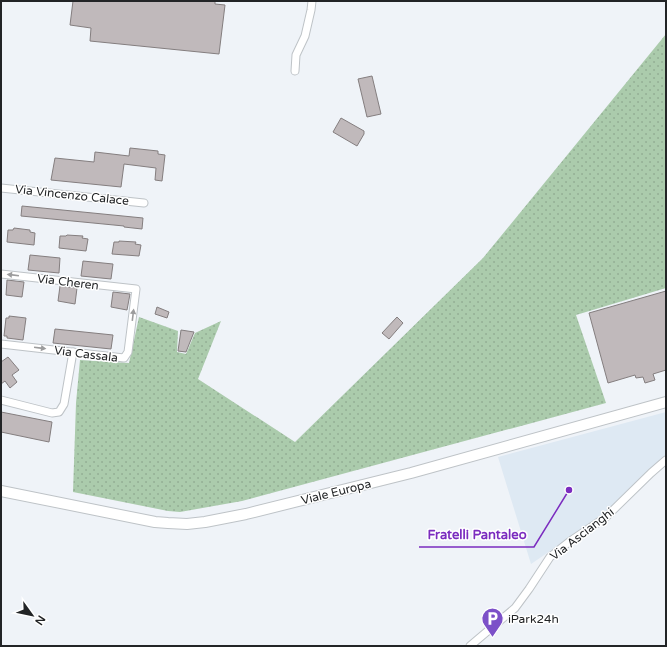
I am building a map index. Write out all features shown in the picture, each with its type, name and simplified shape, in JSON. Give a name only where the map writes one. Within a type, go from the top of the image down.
[{"type":"main road","name":"Viale Europa","points":[[1,492],[155,522],[187,524],[204,522],[246,514],[411,473],[666,402]]},
{"type":"street","points":[[295,70],[296,55],[305,36],[312,1]]},
{"type":"street","name":"Via Vincenzo Calace","points":[[1,188],[144,203]]},
{"type":"street","name":"Via Cheren","points":[[1,274],[136,289]]},
{"type":"street","name":"Via Cassala","points":[[1,344],[124,358],[128,352],[136,289]]},
{"type":"street","points":[[1,400],[52,413],[59,412],[64,404],[73,352]]},
{"type":"street","name":"Via Ascianghi","points":[[470,646],[515,608],[550,557],[606,517],[666,460]]},
{"type":"shaded area","points":[[666,412],[666,455],[603,515],[531,564],[498,457]]},
{"type":"green space","points":[[666,34],[666,288],[576,315],[606,403],[242,501],[180,512],[168,511],[73,492],[76,403],[80,360],[129,363],[139,317],[178,331],[177,352],[186,354],[195,333],[221,321],[198,379],[295,442],[483,258]]},
{"type":"building","points":[[73,1],[215,1],[215,4],[225,5],[219,54],[90,41],[91,28],[70,25]]},
{"type":"building","points":[[372,76],[381,114],[367,117],[358,79]]},
{"type":"building","points":[[341,118],[364,131],[364,134],[357,146],[333,132]]},
{"type":"building","points":[[130,148],[158,151],[158,154],[165,155],[162,181],[155,180],[156,168],[124,164],[121,187],[51,180],[55,158],[94,162],[95,152],[129,156]]},
{"type":"building","points":[[22,206],[143,218],[142,229],[21,216]]},
{"type":"building","points":[[14,228],[30,230],[30,232],[35,233],[34,245],[7,242],[8,230],[13,230]]},
{"type":"building","points":[[60,236],[83,236],[82,238],[88,239],[86,251],[59,248]]},
{"type":"building","points":[[114,242],[136,242],[135,244],[141,245],[139,256],[112,254]]},
{"type":"building","points":[[30,255],[60,258],[59,273],[28,270]]},
{"type":"building","points":[[83,261],[113,264],[111,279],[81,276]]},
{"type":"building","points":[[7,280],[24,282],[22,297],[6,295]]},
{"type":"building","points":[[60,286],[77,288],[75,304],[58,301]]},
{"type":"building","points":[[666,291],[666,370],[653,374],[655,380],[645,383],[643,377],[636,378],[635,375],[608,383],[589,313]]},
{"type":"building","points":[[113,292],[130,294],[127,310],[111,307]]},
{"type":"building","points":[[157,307],[169,312],[167,318],[155,314]]},
{"type":"building","points":[[9,316],[26,318],[23,340],[7,338],[7,336],[4,336],[6,318],[9,318]]},
{"type":"building","points":[[397,317],[403,323],[389,339],[382,333]]},
{"type":"building","points":[[55,329],[113,335],[111,349],[53,343]]},
{"type":"building","points":[[181,330],[194,332],[186,352],[178,351]]},
{"type":"building","points":[[8,357],[19,370],[12,375],[17,382],[10,388],[5,381],[1,384],[1,362]]},
{"type":"building","points":[[1,412],[52,422],[49,442],[1,432]]},
{"type":"place","name":"Fratelli Pantaleo","points":[[569,490]]},
{"type":"place","name":"iPark24h","points":[[492,638]]}]
